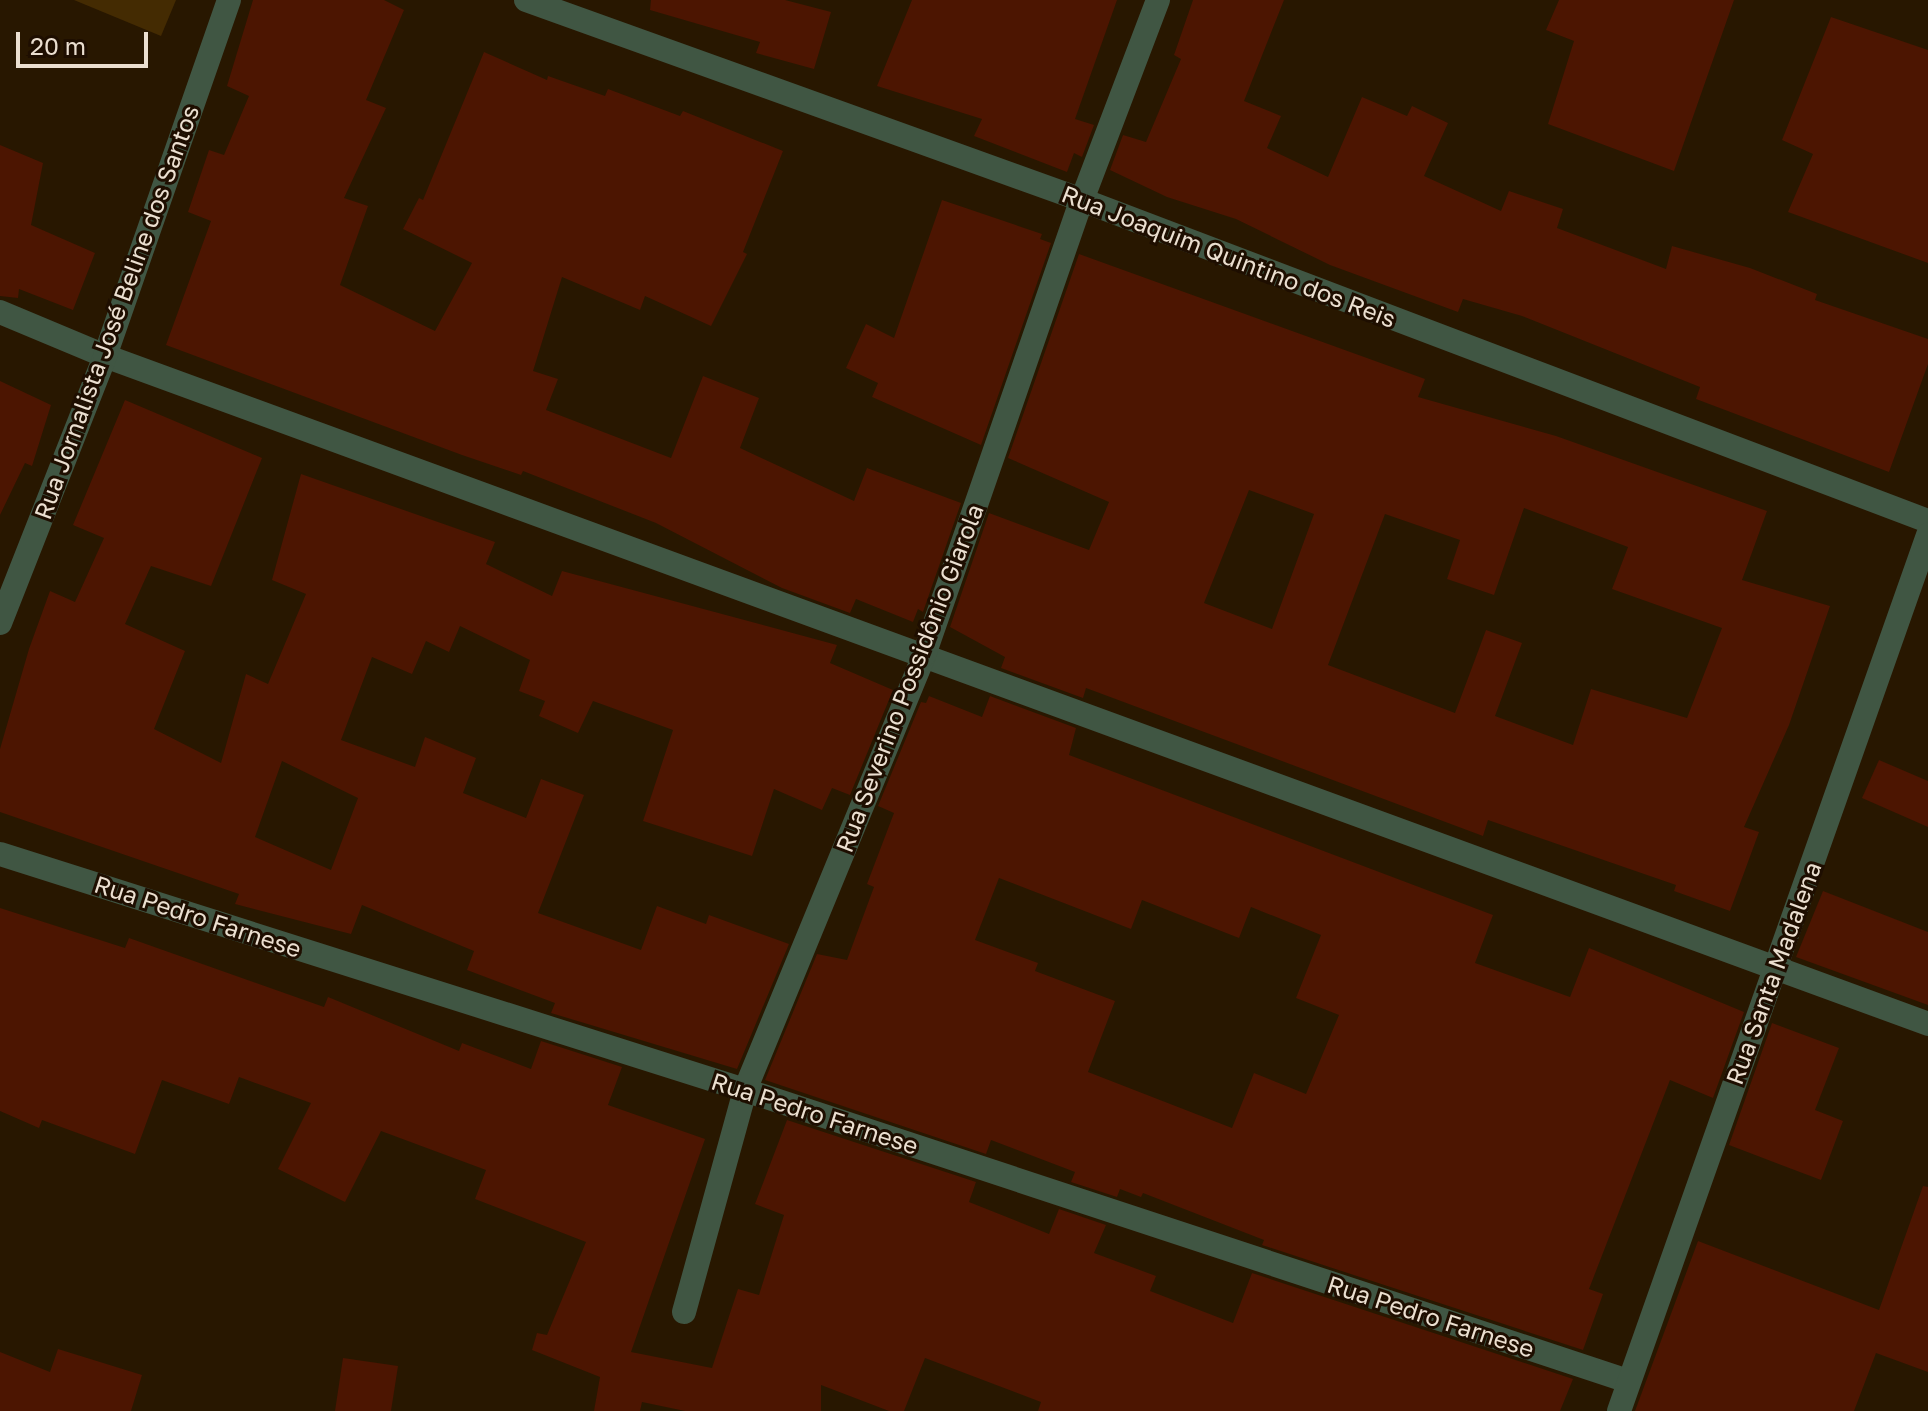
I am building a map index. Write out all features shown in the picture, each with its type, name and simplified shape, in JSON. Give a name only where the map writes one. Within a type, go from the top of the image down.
[{"type":"street","name":"Rua Jornalista José Beline dos Santos","points":[[0,623],[105,356],[229,0]]},
{"type":"street","name":"Rua Joaquim Quintino dos Reis","points":[[526,0],[1082,200],[1928,521]]},
{"type":"street","name":"Rua Severino Possidônio Giarola","points":[[684,1312],[745,1090],[924,655],[1082,200],[1158,0]]},
{"type":"street","points":[[0,312],[105,356],[1928,1024]]},
{"type":"street","name":"Rua Santa Madalena","points":[[1619,1411],[1928,535]]},
{"type":"street","name":"Rua Pedro Farnese","points":[[0,854],[745,1090],[1628,1381]]},
{"type":"shaded area","points":[[74,0],[176,0],[161,36]]},
{"type":"building","points":[[253,0],[384,0],[404,10],[366,100],[386,108],[344,198],[368,206],[340,285],[435,331],[472,263],[403,229],[419,198],[423,200],[484,52],[547,80],[548,76],[605,96],[608,89],[680,116],[683,111],[783,151],[743,252],[747,254],[711,326],[645,296],[640,310],[562,277],[533,371],[558,379],[546,410],[671,458],[703,376],[759,398],[740,448],[854,501],[867,468],[961,503],[923,612],[918,609],[913,622],[856,599],[850,613],[782,588],[656,523],[523,471],[521,475],[462,455],[166,345],[211,221],[188,212],[209,150],[224,155],[249,96],[227,86]]},
{"type":"building","points":[[651,0],[785,0],[831,12],[814,69],[756,53],[760,42],[650,10]]},
{"type":"building","points":[[912,0],[1117,0],[1075,119],[1094,125],[1082,157],[1074,153],[1067,172],[974,136],[982,119],[877,86]]},
{"type":"building","points":[[1193,0],[1284,0],[1244,101],[1281,116],[1267,148],[1328,177],[1362,97],[1407,116],[1412,106],[1448,123],[1424,176],[1501,211],[1509,191],[1563,209],[1557,228],[1666,269],[1672,246],[1750,268],[1817,294],[1815,300],[1928,339],[1928,364],[1889,472],[1696,399],[1700,387],[1522,316],[1463,299],[1458,312],[1330,265],[1236,219],[1167,197],[1110,170],[1123,135],[1146,142],[1181,59],[1174,55]]},
{"type":"building","points":[[1559,0],[1734,0],[1674,171],[1548,124],[1574,41],[1546,30]]},
{"type":"building","points":[[1831,17],[1928,50],[1928,263],[1788,212],[1813,154],[1782,140]]},
{"type":"building","points":[[0,145],[43,163],[31,225],[95,253],[73,310],[19,289],[18,298],[0,296]]},
{"type":"building","points":[[942,200],[1042,234],[1040,239],[1051,243],[981,445],[872,397],[878,383],[846,368],[866,324],[894,338]]},
{"type":"building","points":[[1079,254],[1425,379],[1418,397],[1556,436],[1767,511],[1742,580],[1830,606],[1789,725],[1744,827],[1759,832],[1730,911],[1674,891],[1676,885],[1488,820],[1483,836],[1086,688],[1083,698],[1001,668],[1005,657],[950,627],[989,513],[1089,550],[1109,502],[1008,458]],"holes":[[[1249,490],[1314,514],[1272,629],[1204,603]],[[1524,508],[1628,547],[1612,589],[1722,628],[1687,718],[1591,689],[1573,745],[1495,716],[1522,643],[1486,630],[1455,713],[1328,665],[1385,514],[1460,540],[1447,579],[1494,595]]]},
{"type":"building","points":[[0,381],[51,405],[32,466],[25,463],[0,515]]},
{"type":"building","points":[[125,400],[262,458],[211,586],[151,566],[125,624],[185,651],[154,729],[221,763],[246,674],[268,684],[306,594],[272,580],[301,474],[495,542],[486,564],[552,596],[562,571],[837,645],[830,663],[893,690],[850,795],[832,788],[822,810],[774,789],[752,856],[643,821],[673,730],[593,701],[578,733],[539,716],[545,701],[519,691],[530,660],[460,626],[449,652],[426,641],[412,674],[372,657],[341,740],[415,767],[425,737],[476,758],[463,793],[526,818],[541,779],[584,795],[538,913],[641,950],[657,906],[706,924],[709,915],[789,944],[737,1069],[551,1013],[555,1003],[467,970],[474,951],[362,905],[351,934],[235,904],[239,894],[0,812],[0,749],[29,649],[50,591],[75,602],[104,538],[73,525]],"holes":[[[282,761],[358,798],[331,870],[255,837]]]},
{"type":"building","points":[[929,696],[982,717],[990,696],[1076,728],[1069,755],[1493,915],[1475,963],[1570,997],[1589,948],[1744,1012],[1713,1098],[1670,1080],[1589,1289],[1603,1294],[1583,1350],[1262,1245],[1264,1240],[1143,1193],[1141,1197],[1120,1189],[1117,1197],[1071,1182],[1075,1172],[991,1140],[986,1154],[765,1080],[817,954],[847,960],[874,887],[867,884],[894,813],[878,806],[921,702],[926,703]],"holes":[[[999,878],[1131,929],[1142,900],[1239,938],[1251,907],[1321,935],[1296,998],[1339,1015],[1306,1094],[1254,1073],[1232,1128],[1088,1072],[1115,1001],[1035,971],[1038,963],[975,940]]]},
{"type":"building","points":[[1879,760],[1928,781],[1928,827],[1862,798]]},
{"type":"building","points":[[1823,891],[1928,932],[1928,1005],[1796,957]]},
{"type":"building","points":[[0,908],[125,948],[129,938],[324,1007],[328,997],[459,1051],[462,1043],[531,1069],[541,1041],[622,1067],[608,1105],[705,1139],[631,1352],[712,1368],[738,1289],[759,1295],[784,1215],[755,1204],[787,1120],[976,1182],[969,1202],[1049,1234],[1059,1209],[1106,1225],[1094,1253],[1156,1276],[1150,1291],[1233,1323],[1252,1273],[1573,1379],[1560,1411],[1038,1411],[1041,1402],[925,1358],[904,1411],[889,1411],[821,1385],[821,1411],[685,1411],[642,1402],[640,1411],[594,1411],[600,1377],[532,1350],[537,1333],[547,1335],[586,1242],[475,1199],[486,1170],[381,1131],[345,1202],[278,1169],[311,1103],[239,1077],[229,1104],[162,1080],[135,1154],[42,1120],[39,1128],[0,1111]]},
{"type":"building","points":[[1772,1023],[1839,1048],[1815,1110],[1843,1121],[1821,1180],[1729,1145]]},
{"type":"building","points":[[1923,1186],[1928,1187],[1928,1372],[1876,1353],[1854,1411],[1635,1411],[1698,1241],[1879,1310]]},
{"type":"building","points":[[58,1349],[142,1375],[131,1411],[0,1411],[0,1352],[50,1372]]},
{"type":"building","points":[[343,1358],[398,1366],[391,1411],[335,1411]]}]
